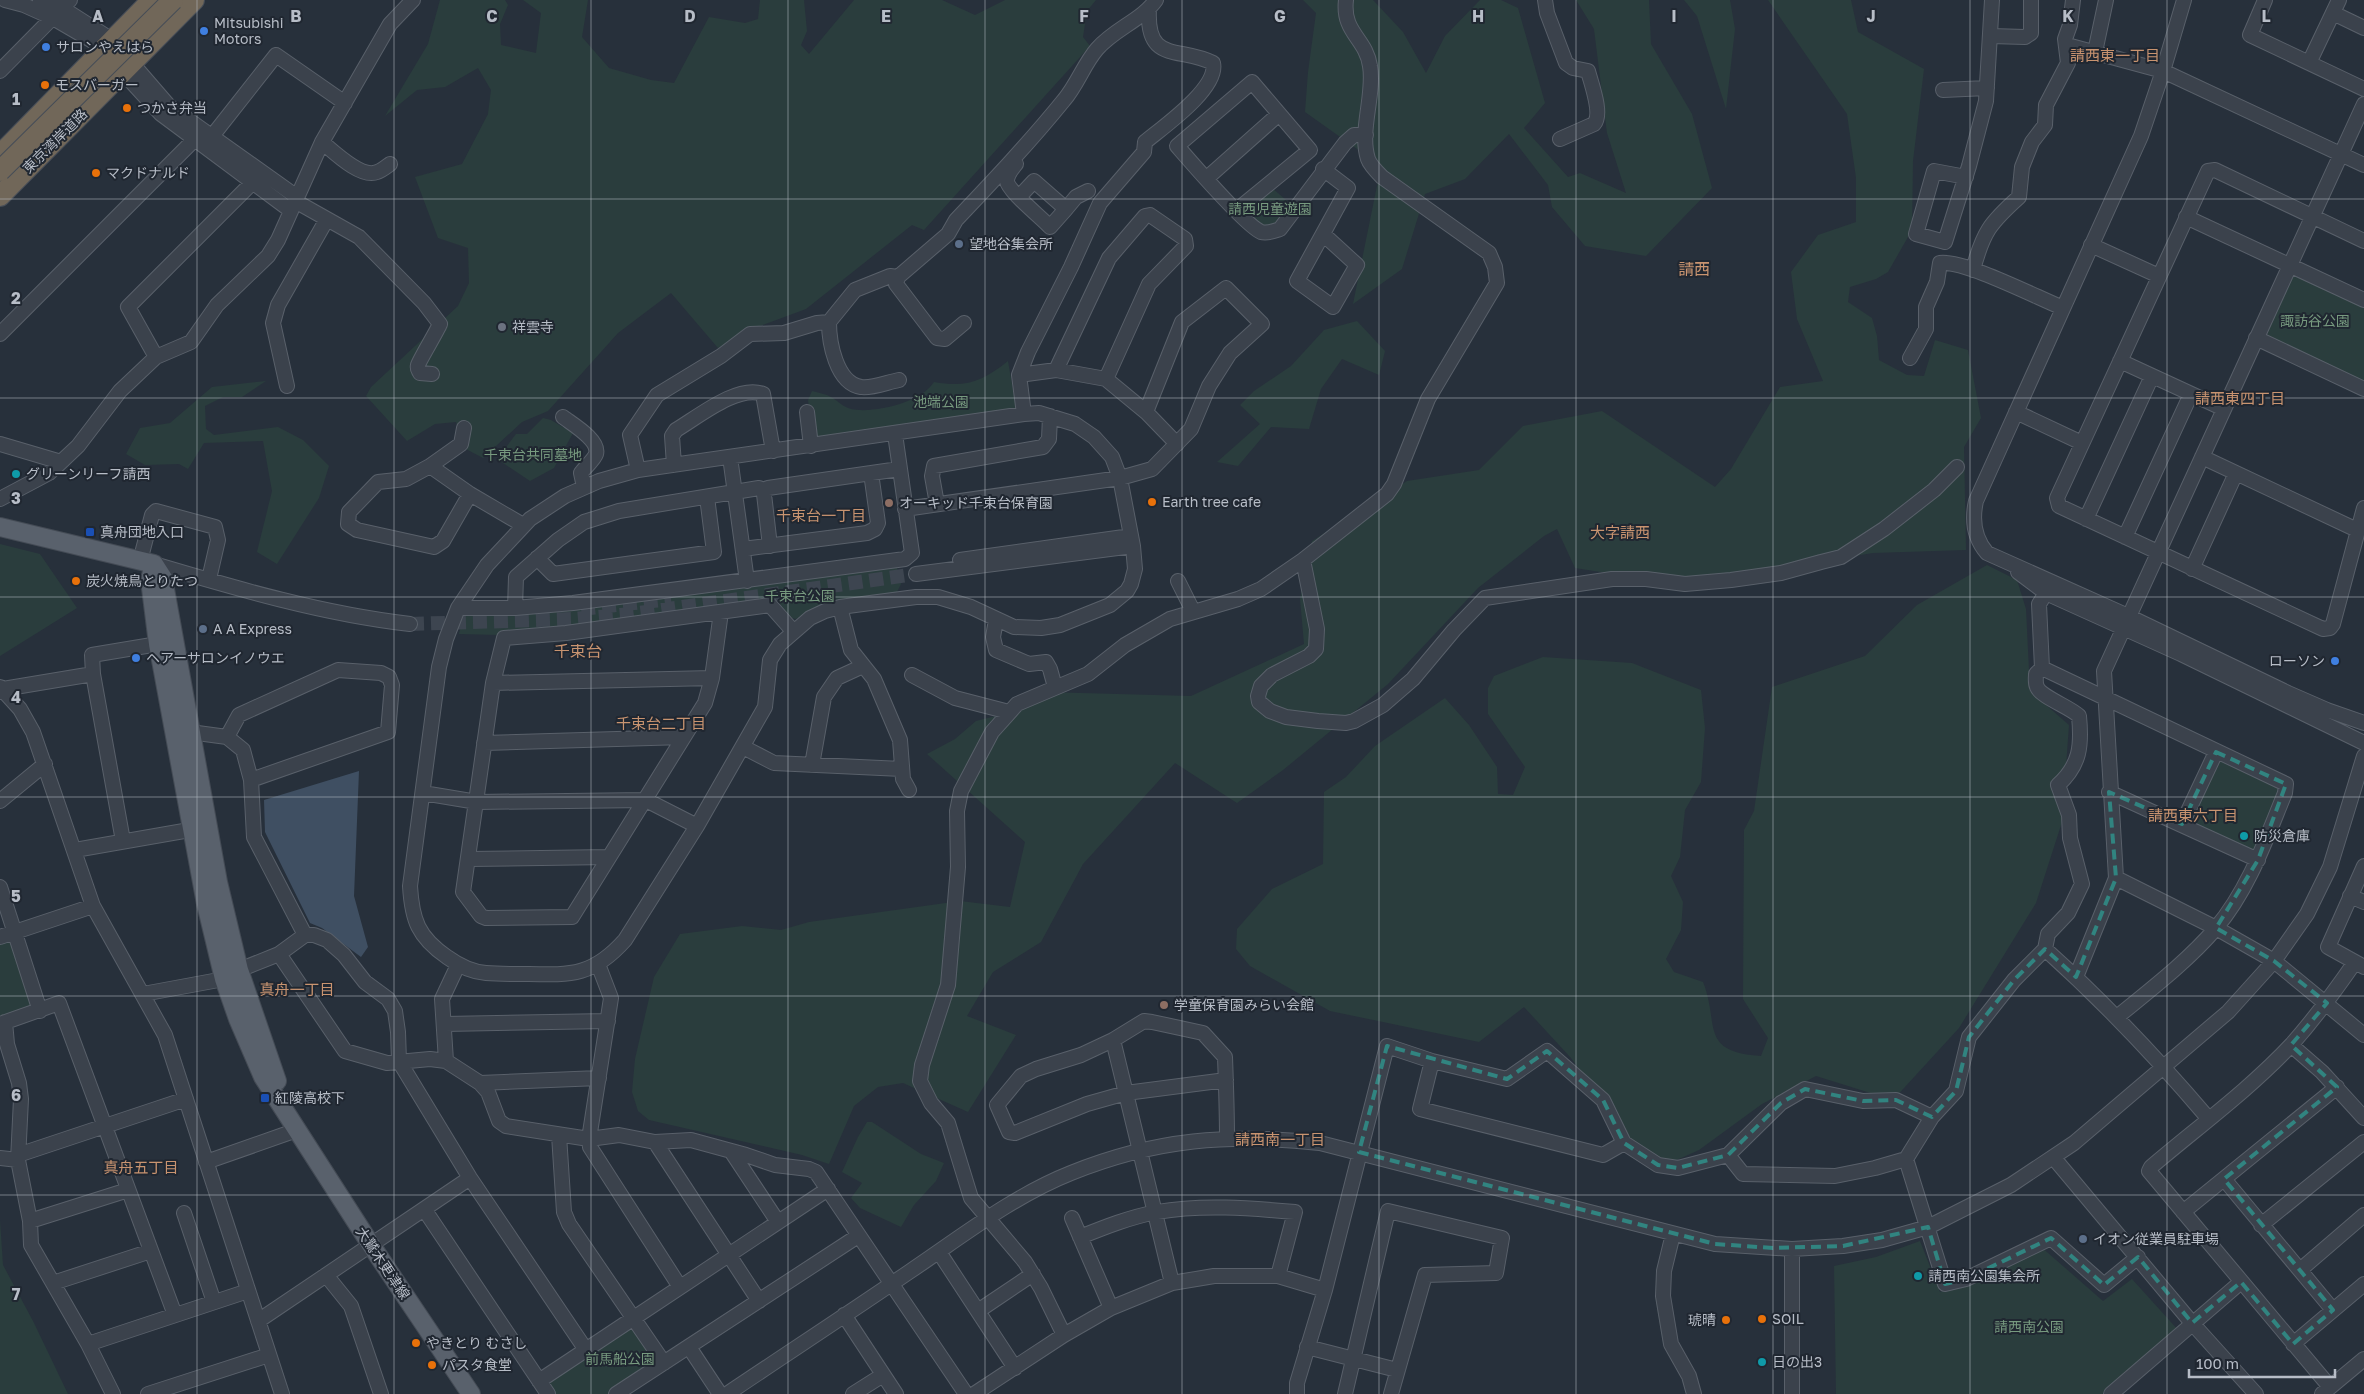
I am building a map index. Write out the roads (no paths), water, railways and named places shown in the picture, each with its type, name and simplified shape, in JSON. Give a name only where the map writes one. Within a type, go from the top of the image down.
[{"type":"highway","points":[[107,44],[148,0]]},
{"type":"highway","points":[[0,155],[152,0]]},
{"type":"highway","name":"東京湾岸道路","points":[[0,171],[173,0]]},
{"type":"highway","name":"東京湾岸道路","points":[[0,196],[194,0]]},
{"type":"main road","points":[[0,527],[147,563],[163,578],[190,732],[200,829]]},
{"type":"main road","points":[[147,563],[158,644],[200,829]]},
{"type":"main road","name":"大鷲木更津線","points":[[200,829],[232,974],[297,1130],[471,1394]]},
{"type":"street","points":[[5,0],[60,11]]},
{"type":"street","points":[[40,0],[60,11],[107,44],[127,67],[161,114],[194,140],[252,183],[327,219],[359,237],[424,304],[440,324],[418,363],[420,373],[432,374]]},
{"type":"street","points":[[0,499],[49,473],[78,446],[120,391],[156,357],[191,342],[217,305],[268,256],[278,240],[322,142],[390,24],[413,0]]},
{"type":"street","points":[[1064,1335],[1033,1274],[971,1198],[948,1123],[931,1103],[920,1081],[922,1065],[948,985],[958,867],[958,802],[964,785],[992,732],[1009,712],[1023,700],[1088,674],[1125,645],[1154,627],[1194,611],[1253,593],[1304,560],[1373,506],[1391,489],[1428,400],[1497,283],[1495,267],[1489,254],[1382,177],[1368,160],[1366,134],[1371,68],[1367,51],[1350,29],[1344,12],[1346,0]]},
{"type":"street","points":[[1545,0],[1546,13],[1566,63],[1572,68],[1588,71],[1594,91],[1597,113],[1594,124],[1560,139]]},
{"type":"street","points":[[1966,177],[1934,171],[1916,234],[1945,242],[1966,177],[1986,101],[1992,0]]},
{"type":"street","points":[[1991,36],[2025,37],[2031,32],[2031,0]]},
{"type":"street","points":[[1973,270],[1981,242],[1994,220],[2019,197],[2022,167],[2032,142],[2045,125],[2046,105],[2068,63],[2065,39],[2070,25],[2073,0]]},
{"type":"street","points":[[2095,52],[2106,0]]},
{"type":"street","points":[[2184,0],[2163,71],[2140,136],[1976,501],[1972,516],[1982,547],[1987,553],[2364,743]]},
{"type":"street","points":[[2266,0],[2250,35],[2364,89]]},
{"type":"street","points":[[2309,63],[2339,0]]},
{"type":"street","points":[[964,323],[945,339],[937,338],[896,284],[898,277],[948,234],[956,220],[1024,148],[1066,98],[1097,49],[1127,23],[1153,5]]},
{"type":"street","points":[[1024,414],[1019,375],[1100,203],[1144,152],[1145,142],[1204,90],[1214,69],[1213,63],[1199,56],[1172,53],[1161,48],[1148,28],[1153,5]]},
{"type":"street","points":[[0,72],[60,11]]},
{"type":"street","points":[[2333,14],[2364,28]]},
{"type":"street","points":[[2067,45],[2163,71],[2364,165]]},
{"type":"street","points":[[213,135],[276,55],[345,103]]},
{"type":"street","points":[[127,67],[169,106],[213,135],[294,203]]},
{"type":"street","points":[[1237,210],[1310,150],[1252,82],[1177,146],[1237,210],[1253,227],[1263,232],[1280,229],[1302,202],[1323,169],[1344,143],[1354,135],[1366,134]]},
{"type":"street","points":[[1943,90],[1987,88]]},
{"type":"street","points":[[2076,978],[2116,878],[2109,792],[2104,671],[2364,104]]},
{"type":"street","points":[[1207,178],[1279,114]]},
{"type":"street","points":[[0,334],[194,140]]},
{"type":"street","points":[[322,142],[362,172],[375,174],[390,164]]},
{"type":"street","points":[[1024,148],[1007,179],[1009,186],[1050,226],[1076,197],[1088,191]]},
{"type":"street","points":[[1323,169],[1348,188],[1297,281],[1334,307],[1357,265],[1323,234]]},
{"type":"street","points":[[2364,241],[2211,170],[2206,173],[2057,498],[2059,506],[2318,628],[2327,629],[2333,624],[2364,508]]},
{"type":"street","points":[[1020,196],[1034,181],[1066,209]]},
{"type":"street","points":[[156,357],[128,307],[252,183]]},
{"type":"street","points":[[1056,370],[1109,258],[1145,216],[1150,215],[1185,239],[1186,246],[1149,284],[1106,379]]},
{"type":"street","points":[[2186,217],[2364,300]]},
{"type":"street","points":[[287,386],[273,323],[278,305],[327,219]]},
{"type":"street","points":[[2091,245],[2159,276]]},
{"type":"street","points":[[1910,358],[1926,329],[1926,307],[1937,282],[1940,263],[1950,262],[1973,270],[2063,308]]},
{"type":"street","points":[[898,277],[890,276],[855,290],[829,322],[829,341],[837,365],[850,382],[861,388],[899,380]]},
{"type":"street","points":[[905,509],[1120,478],[1152,469],[1191,429],[1209,386],[1230,353],[1262,324],[1226,288],[1182,322],[1146,412]]},
{"type":"street","points":[[638,470],[630,435],[657,395],[721,356],[750,334],[784,333],[817,323],[829,322]]},
{"type":"street","points":[[2256,338],[2364,388]]},
{"type":"street","points":[[2120,360],[2224,409]]},
{"type":"street","points":[[1019,375],[1056,370],[1106,379],[1146,412],[1177,444]]},
{"type":"street","points":[[2086,519],[2152,376]]},
{"type":"street","points":[[674,464],[672,436],[676,430],[738,393],[758,392],[763,394],[773,451]]},
{"type":"street","points":[[2125,537],[2191,394]]},
{"type":"street","points":[[807,412],[812,446]]},
{"type":"street","points":[[2016,412],[2082,442]]},
{"type":"street","points":[[1024,414],[1050,416],[1075,424],[1094,437],[1112,457],[1120,478],[1132,541],[1135,569],[1131,584],[1122,596],[1110,605],[1051,627],[1014,627],[971,607],[938,597],[916,597],[840,608],[825,611],[810,618],[780,644],[770,660],[765,707],[697,826],[625,940],[613,954],[582,972],[562,975],[484,973],[458,965],[431,946],[424,937],[417,925],[410,886],[439,667],[446,639],[458,608],[487,565],[523,525],[565,496],[584,487],[638,470],[1024,414]]},
{"type":"street","points":[[937,504],[932,476],[934,466],[1043,447],[1049,439],[1050,416]]},
{"type":"street","points":[[563,417],[583,432],[595,447],[596,454],[581,473],[584,487]]},
{"type":"street","points":[[464,428],[461,444],[430,466],[406,479],[378,482],[349,512],[348,524],[358,530],[434,548],[443,542],[470,494]]},
{"type":"street","points":[[458,608],[515,608],[747,581],[906,559],[912,553],[895,434]]},
{"type":"street","points":[[0,444],[61,462]]},
{"type":"street","points":[[730,457],[747,581]]},
{"type":"street","points":[[2202,457],[2357,530]]},
{"type":"street","points":[[430,466],[470,494],[523,525]]},
{"type":"street","points":[[1304,560],[1318,629],[1316,649],[1309,656],[1272,674],[1261,686],[1258,696],[1259,702],[1270,711],[1286,718],[1346,723],[1384,705],[1397,694],[1426,665],[1454,630],[1484,598],[1612,579],[1646,579],[1685,584],[1731,580],[1781,573],[1821,562],[1841,556],[1884,529],[1934,490],[1957,467]]},
{"type":"street","points":[[764,491],[768,488],[899,469]]},
{"type":"street","points":[[742,549],[867,533],[875,529],[878,523],[871,473]]},
{"type":"street","points":[[2192,569],[2236,473]]},
{"type":"street","points":[[515,608],[516,577],[558,540],[584,522],[619,511],[759,488],[764,491]]},
{"type":"street","points":[[764,491],[770,546]]},
{"type":"street","points":[[537,558],[553,574],[714,552],[707,497]]},
{"type":"street","points":[[209,579],[218,540],[215,526],[156,511],[152,515],[147,563],[283,600],[364,619],[410,620]]},
{"type":"street","points":[[916,571],[1015,551],[1132,541]]},
{"type":"street","points":[[2001,559],[2046,593],[2126,622],[2296,696],[2364,723]]},
{"type":"street","points":[[1178,581],[1194,611]]},
{"type":"street","points":[[1728,1155],[1743,1174],[1834,1176],[1875,1168],[1906,1159],[1932,1117],[1956,1091],[1969,1037],[2014,980],[2045,949],[2048,934],[2068,913],[2082,884],[2070,838],[2069,815],[2058,786],[2071,774],[2078,760],[2079,716],[2074,711],[2043,694],[2037,687],[2036,674],[2042,668],[2039,604],[2046,593]]},
{"type":"street","points":[[721,612],[712,678],[705,704],[572,917],[486,918],[481,916],[464,892],[493,683],[504,638],[566,634],[770,605],[793,631]]},
{"type":"street","points":[[840,608],[848,643],[874,679],[900,740],[903,779],[909,790]]},
{"type":"street","points":[[996,620],[993,637],[996,650],[1029,664],[1046,662],[1055,687]]},
{"type":"street","points":[[123,841],[93,674],[92,655],[158,644]]},
{"type":"street","points":[[812,764],[824,697],[837,678],[863,666]]},
{"type":"street","points":[[2042,668],[2286,784],[2285,793],[2258,860],[2243,889],[2216,928],[2165,978],[2117,1017]]},
{"type":"street","points":[[227,737],[239,715],[338,670],[381,673],[389,678],[392,684],[388,732],[251,780]]},
{"type":"street","points":[[1,689],[93,674]]},
{"type":"street","points":[[912,675],[955,698],[1009,712]]},
{"type":"street","points":[[493,683],[712,678]]},
{"type":"street","points":[[1,689],[20,709],[32,732],[45,764],[93,906],[144,994],[165,1035],[282,1394]]},
{"type":"street","points":[[190,732],[227,737],[242,750],[251,780],[254,837],[305,935]]},
{"type":"street","points":[[484,743],[684,737]]},
{"type":"street","points":[[743,747],[774,763],[902,769]]},
{"type":"street","points":[[2182,824],[2216,752]]},
{"type":"street","points":[[727,1394],[988,1219],[1039,1188],[1070,1173],[1140,1150],[1197,1139],[1271,1138],[1320,1143],[1715,1244],[1792,1249],[1842,1246],[1882,1240],[1928,1227],[2011,1185],[2074,1143],[2228,1012],[2274,961],[2307,914],[2330,867],[2364,756]]},
{"type":"street","points":[[0,801],[45,764]]},
{"type":"street","points":[[2109,792],[2258,860]]},
{"type":"street","points":[[423,793],[477,802],[646,800],[697,826]]},
{"type":"street","points":[[75,850],[200,829]]},
{"type":"street","points":[[469,859],[609,857]]},
{"type":"street","points":[[2364,866],[2328,947],[2359,965],[2291,1044],[2151,1167],[2150,1171],[2293,1344],[2326,1391],[2364,1359]]},
{"type":"street","points":[[2116,878],[2216,928],[2274,961],[2364,1035]]},
{"type":"street","points":[[0,886],[40,1011]]},
{"type":"street","points":[[2350,896],[2364,902]]},
{"type":"street","points":[[0,938],[93,906]]},
{"type":"street","points":[[144,994],[232,974],[279,954],[305,935],[314,935],[327,940],[344,955],[365,982],[388,999],[394,1011],[398,1032],[399,1061],[470,1178],[586,1350]]},
{"type":"street","points":[[2045,949],[2117,1017],[2208,1118]]},
{"type":"street","points":[[279,954],[345,1051],[386,1063],[430,1059],[446,1061],[480,1083],[488,1092],[499,1121],[506,1126],[589,1139],[619,1135],[655,1142],[691,1140],[775,1166],[809,1169],[822,1178],[858,1236],[966,1394]]},
{"type":"street","points":[[598,964],[611,998],[589,1139],[590,1147],[680,1287]]},
{"type":"street","points":[[446,1061],[442,999],[458,965]]},
{"type":"street","points":[[113,1394],[88,1344],[31,1245],[30,1221],[18,1157],[21,1098],[19,1083],[7,1044],[3,1023],[59,1003],[175,1315]]},
{"type":"street","points":[[445,1024],[608,1021]]},
{"type":"street","points":[[1226,1080],[1126,1093],[1088,1104],[1015,1133],[1009,1132],[997,1105],[1021,1076],[1036,1069],[1081,1055],[1113,1040],[1144,1021],[1202,1033],[1226,1057],[1227,1138]]},
{"type":"street","points":[[1113,1040],[1172,1283]]},
{"type":"street","points":[[2291,1044],[2363,1113]]},
{"type":"street","points":[[1297,1394],[1297,1383],[1325,1290],[1387,1046],[1432,1062],[1507,1079],[1547,1051],[1603,1100],[1624,1143],[1658,1165],[1678,1168],[1728,1155],[1781,1103],[1805,1089],[1863,1101],[1896,1100],[1932,1117]]},
{"type":"street","points":[[1432,1062],[1420,1109],[1603,1155],[1624,1143]]},
{"type":"street","points":[[480,1083],[599,1078]]},
{"type":"street","points":[[2183,1212],[2337,1087]]},
{"type":"street","points":[[0,1158],[18,1157],[186,1099]]},
{"type":"street","points":[[206,1162],[297,1130]]},
{"type":"street","points":[[559,1135],[564,1212],[569,1224],[632,1319],[664,1363]]},
{"type":"street","points":[[655,1142],[759,1301]]},
{"type":"street","points":[[2261,1224],[2364,1142]]},
{"type":"street","points":[[731,1151],[778,1222]]},
{"type":"street","points":[[2053,1157],[2192,1323],[2256,1394]]},
{"type":"street","points":[[1906,1159],[1945,1284],[1966,1279],[2051,1238],[2104,1285],[2138,1257]]},
{"type":"street","points":[[258,1321],[470,1178]]},
{"type":"street","points":[[2224,1179],[2333,1310]]},
{"type":"street","points":[[539,1381],[828,1189]]},
{"type":"street","points":[[30,1221],[128,1190]]},
{"type":"street","points":[[1080,1237],[1118,1222],[1175,1209],[1235,1207],[1294,1212],[1278,1276]]},
{"type":"street","points":[[424,1209],[548,1394]]},
{"type":"street","points":[[1345,1394],[1388,1210],[1502,1238],[1496,1274],[1424,1275],[1391,1394]]},
{"type":"street","points":[[184,1213],[214,1302]]},
{"type":"street","points":[[2300,1270],[2364,1215]]},
{"type":"street","points":[[1072,1218],[1111,1308]]},
{"type":"street","points":[[1673,1234],[1664,1271],[1663,1296],[1671,1344],[1689,1376],[1694,1394]]},
{"type":"street","points":[[616,1394],[858,1236]]},
{"type":"street","points":[[1792,1249],[1792,1394]]},
{"type":"street","points":[[53,1284],[151,1251]]},
{"type":"street","points":[[939,1252],[1015,1368]]},
{"type":"street","points":[[978,1312],[1033,1274]]},
{"type":"street","points":[[326,1275],[351,1306],[381,1394]]},
{"type":"street","points":[[974,1394],[1064,1335],[1111,1308],[1172,1283],[1214,1276],[1278,1276],[1325,1290]]},
{"type":"street","points":[[2111,1394],[2241,1282]]},
{"type":"street","points":[[2293,1344],[2364,1284]]},
{"type":"street","points":[[88,1344],[248,1291]]},
{"type":"street","points":[[844,1315],[896,1394]]},
{"type":"street","points":[[689,1347],[720,1394]]},
{"type":"street","points":[[1307,1347],[1397,1370]]},
{"type":"street","points":[[148,1394],[269,1355]]},
{"type":"street","points":[[853,1394],[883,1375]]},
{"type":"water","points":[[359,771],[354,896],[368,947],[361,957],[322,928],[310,923],[265,832],[264,800]]},
{"type":"waterway","points":[[273,189],[290,201]]},
{"type":"tunnel","points":[[410,624],[572,619],[632,614],[916,574]]},
{"type":"tunnel","points":[[581,609],[671,599]]},
{"type":"place","name":"Mitsubishi Motors","points":[[204,31]]},
{"type":"place","name":"サロンやえはら","points":[[46,47]]},
{"type":"place","name":"モスバーガー","points":[[45,85]]},
{"type":"place","name":"つかさ弁当","points":[[127,108]]},
{"type":"place","name":"マクドナルド","points":[[96,173]]},
{"type":"place","name":"望地谷集会所","points":[[959,244]]},
{"type":"place","name":"祥雲寺","points":[[502,327]]},
{"type":"place","name":"グリーンリーフ請西","points":[[16,474]]},
{"type":"place","name":"Earth tree cafe","points":[[1152,502]]},
{"type":"place","name":"オーキッド千束台保育園","points":[[889,503]]},
{"type":"place","name":"真舟団地入口","points":[[90,532]]},
{"type":"place","name":"炭火焼鳥とりたつ","points":[[76,581]]},
{"type":"place","name":"A A Express","points":[[203,629]]},
{"type":"place","name":"ヘアーサロンイノウエ","points":[[136,658]]},
{"type":"place","name":"ローソン","points":[[2335,661]]},
{"type":"place","name":"防災倉庫","points":[[2244,836]]},
{"type":"place","name":"学童保育園みらい会館","points":[[1164,1005]]},
{"type":"place","name":"紅陵高校下","points":[[265,1098]]},
{"type":"place","name":"イオン従業員駐車場","points":[[2083,1239]]},
{"type":"place","name":"請西南公園集会所","points":[[1918,1276]]},
{"type":"place","name":"SOIL","points":[[1762,1319]]},
{"type":"place","name":"琥晴","points":[[1726,1320]]},
{"type":"place","name":"やきとり むさし","points":[[416,1343]]},
{"type":"place","name":"日の出3","points":[[1762,1362]]},
{"type":"place","name":"パスタ食堂","points":[[432,1365]]},
{"type":"district","name":"請西東一丁目","points":[[2115,56]]},
{"type":"district","name":"請西","points":[[1694,269]]},
{"type":"district","name":"請西東四丁目","points":[[2240,399]]},
{"type":"district","name":"千束台一丁目","points":[[821,516]]},
{"type":"district","name":"大字請西","points":[[1620,533]]},
{"type":"district","name":"千束台","points":[[578,651]]},
{"type":"district","name":"千束台二丁目","points":[[661,724]]},
{"type":"district","name":"請西東六丁目","points":[[2193,816]]},
{"type":"district","name":"真舟一丁目","points":[[297,990]]},
{"type":"district","name":"請西南一丁目","points":[[1280,1140]]},
{"type":"district","name":"真舟五丁目","points":[[141,1168]]},
{"type":"park label","name":"請西児童遊園","points":[[1270,209]]},
{"type":"park label","name":"諏訪谷公園","points":[[2315,321]]},
{"type":"park label","name":"池端公園","points":[[941,402]]},
{"type":"park label","name":"千束台共同墓地","points":[[533,455]]},
{"type":"park label","name":"千束台公園","points":[[800,596]]},
{"type":"park label","name":"請西南公園","points":[[2029,1327]]},
{"type":"park label","name":"前馬船公園","points":[[620,1359]]}]
